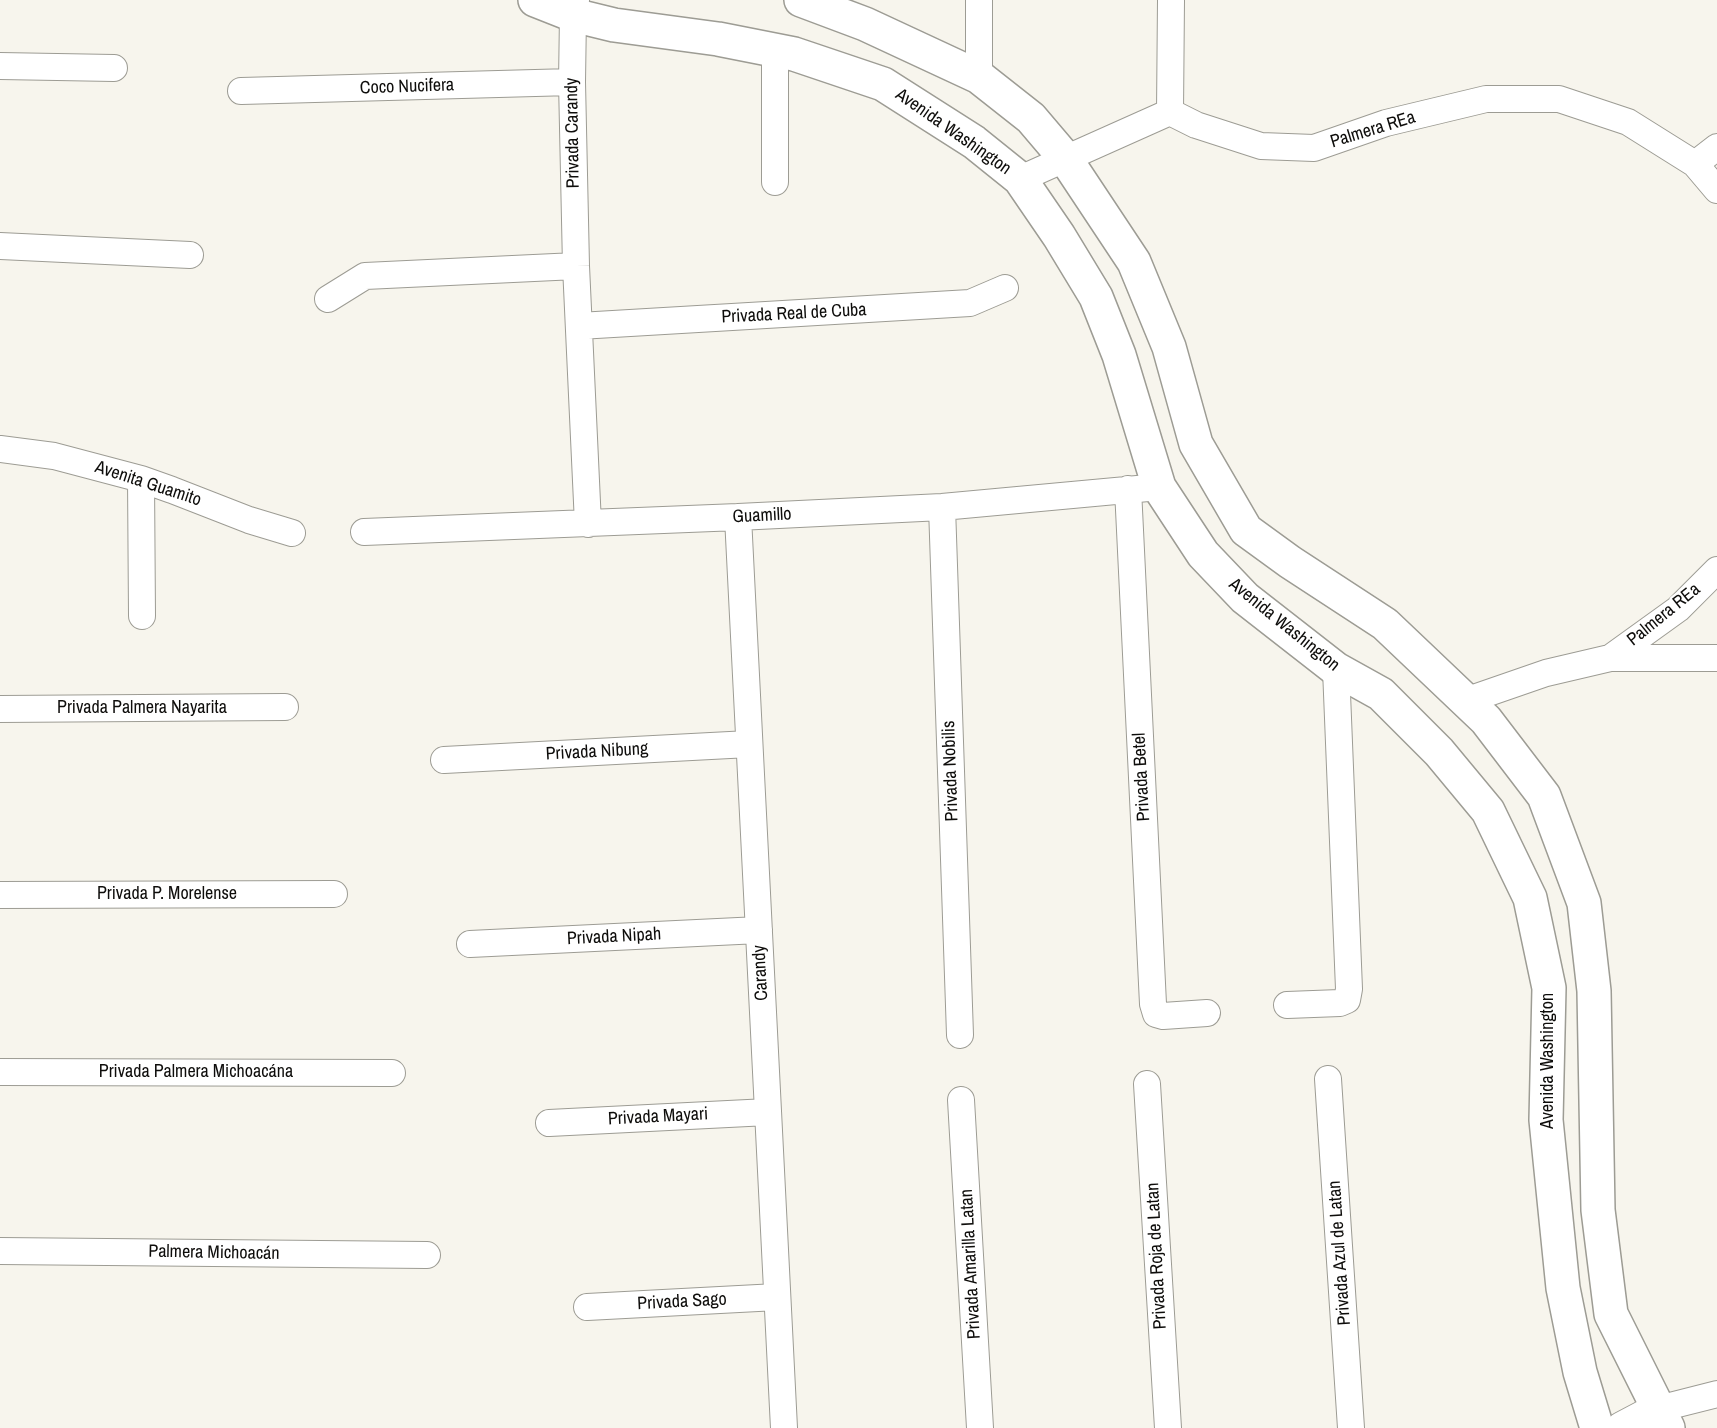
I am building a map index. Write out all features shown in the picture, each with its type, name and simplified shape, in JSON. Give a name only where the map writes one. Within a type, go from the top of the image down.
[{"type":"main road","name":"Avenida Washington","points":[[535,0],[575,8],[614,25],[718,39],[794,54],[883,84],[974,142],[1020,179],[1059,236],[1096,297],[1119,356],[1143,488],[1245,598],[1336,669],[1381,694],[1439,752],[1488,811],[1530,898],[1549,988],[1546,1120],[1563,1288],[1580,1372],[1597,1428]]},
{"type":"main road","points":[[801,0],[865,24],[979,77],[1031,118],[1065,158],[1134,262],[1169,347],[1197,444],[1246,530],[1290,562],[1385,624],[1486,720],[1544,796],[1584,903],[1594,991],[1598,1210],[1611,1314],[1663,1419]]},
{"type":"street","points":[[979,0],[979,77]]},
{"type":"street","points":[[1020,179],[1170,112],[1171,0]]},
{"type":"street","name":"Privada Carandy","points":[[575,8],[572,82],[576,266],[588,524]]},
{"type":"street","points":[[775,50],[775,182]]},
{"type":"street","points":[[0,66],[114,68]]},
{"type":"street","name":"Coco Nucifera","points":[[241,91],[572,82]]},
{"type":"street","name":"Palmera REa","points":[[1170,112],[1196,125],[1261,146],[1314,148],[1386,123],[1486,99],[1559,99],[1628,122],[1695,164],[1717,190]]},
{"type":"street","points":[[1695,164],[1717,147]]},
{"type":"street","points":[[0,246],[190,255]]},
{"type":"street","points":[[327,299],[365,276],[576,266]]},
{"type":"street","name":"Privada Real de Cuba","points":[[579,326],[970,303],[1005,288]]},
{"type":"street","name":"Avenita Guamito","points":[[0,450],[54,456],[141,479],[249,520],[292,533]]},
{"type":"street","points":[[141,479],[142,616]]},
{"type":"street","name":"Guamillo","points":[[364,532],[942,507],[1143,488]]},
{"type":"street","name":"Privada Betel","points":[[1143,488],[1153,1004],[1156,1014],[1163,1016],[1207,1013]]},
{"type":"street","name":"Privada Nobilis","points":[[942,507],[960,1035]]},
{"type":"street","name":"Carandy","points":[[738,517],[784,1428]]},
{"type":"street","name":"Palmera REa","points":[[1610,658],[1678,609],[1717,570]]},
{"type":"street","points":[[1465,701],[1546,673],[1610,658],[1717,658]]},
{"type":"street","points":[[1287,1005],[1340,1003],[1347,1000],[1349,989],[1336,669]]},
{"type":"street","name":"Privada Palmera Nayarita","points":[[0,709],[285,707]]},
{"type":"street","name":"Privada Nibung","points":[[444,760],[749,744]]},
{"type":"street","name":"Privada P. Morelense","points":[[0,895],[334,894]]},
{"type":"street","name":"Privada Nipah","points":[[470,944],[759,930]]},
{"type":"street","name":"Privada Palmera Michoacána","points":[[0,1072],[392,1073]]},
{"type":"street","name":"Privada Azul de Latan","points":[[1328,1079],[1352,1428]]},
{"type":"street","name":"Privada Roja de Latan","points":[[1146,1084],[1168,1428]]},
{"type":"street","name":"Privada Amarilla Latan","points":[[961,1100],[980,1428]]},
{"type":"street","name":"Privada Mayari","points":[[549,1123],[768,1112]]},
{"type":"street","name":"Palmera Michoacán","points":[[0,1251],[427,1255]]},
{"type":"street","name":"Privada Sago","points":[[587,1306],[777,1297]]},
{"type":"street","points":[[1622,1428],[1663,1419],[1717,1394]]}]
